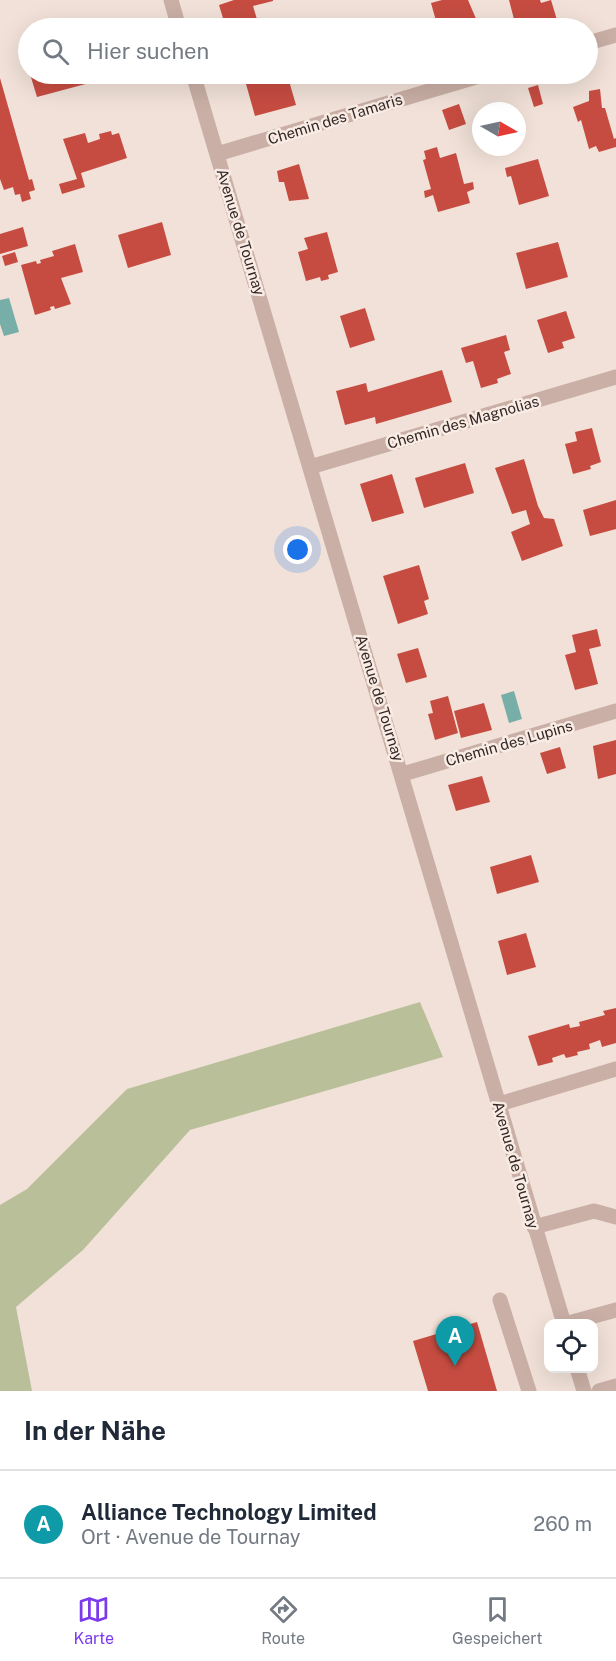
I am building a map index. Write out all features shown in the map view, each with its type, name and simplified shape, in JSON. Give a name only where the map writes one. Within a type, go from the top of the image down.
[{"type":"street","points":[[171,0],[176,18]]},
{"type":"street","points":[[598,40],[616,35]]},
{"type":"street","name":"Avenue de Tournay","points":[[196,84],[403,774],[534,1227],[564,1319]]},
{"type":"street","name":"Chemin des Tamaris","points":[[217,154],[452,84]]},
{"type":"street","name":"Chemin des Magnolias","points":[[310,467],[616,377]]},
{"type":"street","name":"Chemin des Lupins","points":[[403,774],[616,711]]},
{"type":"street","points":[[499,1104],[616,1069]]},
{"type":"street","points":[[534,1227],[594,1211],[616,1216]]},
{"type":"street","points":[[500,1300],[529,1391]]},
{"type":"street","points":[[581,1319],[616,1310]]},
{"type":"street","points":[[579,1373],[584,1391]]},
{"type":"street","points":[[599,1391],[616,1386]]},
{"type":"green space","points":[[420,1002],[443,1057],[190,1130],[83,1250],[16,1307],[32,1391],[0,1391],[0,1205],[27,1189],[127,1089]]},
{"type":"water","points":[[9,298],[19,332],[4,336],[0,324],[0,300]]},
{"type":"water","points":[[514,691],[522,719],[509,723],[501,695]]},
{"type":"building","points":[[234,0],[273,0],[253,6],[257,18],[223,18],[219,5]]},
{"type":"building","points":[[442,0],[468,0],[476,18],[435,18],[431,3]]},
{"type":"building","points":[[509,0],[540,0],[541,3],[551,0],[556,18],[514,18]]},
{"type":"building","points":[[0,78],[29,180],[32,179],[35,190],[29,192],[31,199],[22,202],[20,194],[15,195],[13,187],[4,190],[0,179]]},
{"type":"building","points":[[33,84],[86,84],[37,97]]},
{"type":"building","points":[[246,84],[290,84],[296,105],[255,116]]},
{"type":"building","points":[[538,85],[543,104],[534,107],[528,88]]},
{"type":"building","points":[[600,89],[602,108],[605,108],[614,139],[616,138],[616,147],[599,152],[596,146],[589,149],[581,120],[578,122],[573,107],[589,101],[589,91]]},
{"type":"building","points":[[459,104],[466,124],[449,130],[442,110]]},
{"type":"building","points":[[111,131],[112,135],[119,133],[127,158],[81,173],[85,187],[62,194],[59,184],[77,179],[63,139],[85,133],[88,143],[100,139],[99,134]]},
{"type":"building","points":[[437,147],[440,158],[456,153],[464,184],[473,182],[474,189],[467,192],[470,203],[438,212],[433,195],[425,198],[424,191],[431,189],[423,160],[426,159],[424,151]]},
{"type":"building","points":[[538,159],[549,196],[519,205],[511,176],[507,177],[505,168]]},
{"type":"building","points":[[299,164],[309,199],[289,201],[284,182],[279,182],[277,171]]},
{"type":"building","points":[[162,222],[171,255],[128,268],[118,235]]},
{"type":"building","points":[[23,227],[28,246],[0,254],[0,234]]},
{"type":"building","points":[[327,232],[338,272],[328,275],[329,279],[321,281],[320,277],[306,281],[298,252],[308,249],[304,238]]},
{"type":"building","points":[[558,242],[568,277],[526,289],[516,253]]},
{"type":"building","points":[[75,244],[83,272],[61,278],[71,304],[55,309],[54,306],[50,307],[51,310],[35,315],[21,265],[36,261],[37,264],[41,263],[40,260],[54,256],[52,251]]},
{"type":"building","points":[[15,252],[18,262],[5,266],[2,256]]},
{"type":"building","points":[[365,308],[375,340],[350,348],[340,316]]},
{"type":"building","points":[[566,311],[575,338],[562,342],[564,348],[548,353],[537,320]]},
{"type":"building","points":[[506,335],[510,350],[504,352],[511,374],[497,379],[498,383],[481,388],[473,361],[466,363],[461,348]]},
{"type":"building","points":[[442,370],[452,402],[376,424],[375,417],[345,425],[336,391],[366,383],[368,392]]},
{"type":"building","points":[[592,428],[601,462],[590,466],[591,469],[573,474],[565,444],[577,441],[575,432]]},
{"type":"building","points":[[524,459],[538,506],[544,518],[554,519],[563,546],[522,561],[511,532],[530,524],[526,510],[512,514],[495,468]]},
{"type":"building","points":[[465,463],[474,493],[424,508],[415,478]]},
{"type":"building","points":[[392,474],[404,513],[372,522],[360,484]]},
{"type":"building","points":[[616,500],[616,529],[590,536],[583,510]]},
{"type":"building","points":[[419,565],[429,599],[424,601],[428,614],[398,624],[383,576]]},
{"type":"building","points":[[597,629],[601,646],[589,649],[598,684],[575,690],[565,655],[576,652],[572,635]]},
{"type":"building","points":[[418,648],[427,677],[406,683],[397,654]]},
{"type":"building","points":[[448,696],[458,733],[435,740],[428,714],[433,713],[430,701]]},
{"type":"building","points":[[484,703],[492,730],[461,738],[454,711]]},
{"type":"building","points":[[616,740],[616,774],[598,779],[593,746]]},
{"type":"building","points":[[560,747],[566,768],[547,774],[540,753]]},
{"type":"building","points":[[482,776],[490,802],[456,811],[448,785]]},
{"type":"building","points":[[531,855],[539,882],[497,894],[490,867]]},
{"type":"building","points":[[526,933],[536,967],[507,975],[498,941]]},
{"type":"building","points":[[616,1008],[616,1043],[602,1047],[600,1040],[589,1044],[590,1049],[577,1052],[578,1055],[566,1058],[564,1054],[552,1058],[553,1062],[538,1066],[528,1036],[569,1024],[570,1028],[580,1026],[579,1022],[605,1015],[603,1011]]},
{"type":"building","points":[[477,1322],[497,1391],[428,1391],[413,1341]]},
{"type":"place","name":"Alliance Technology Limited","points":[[455,1366]]}]
